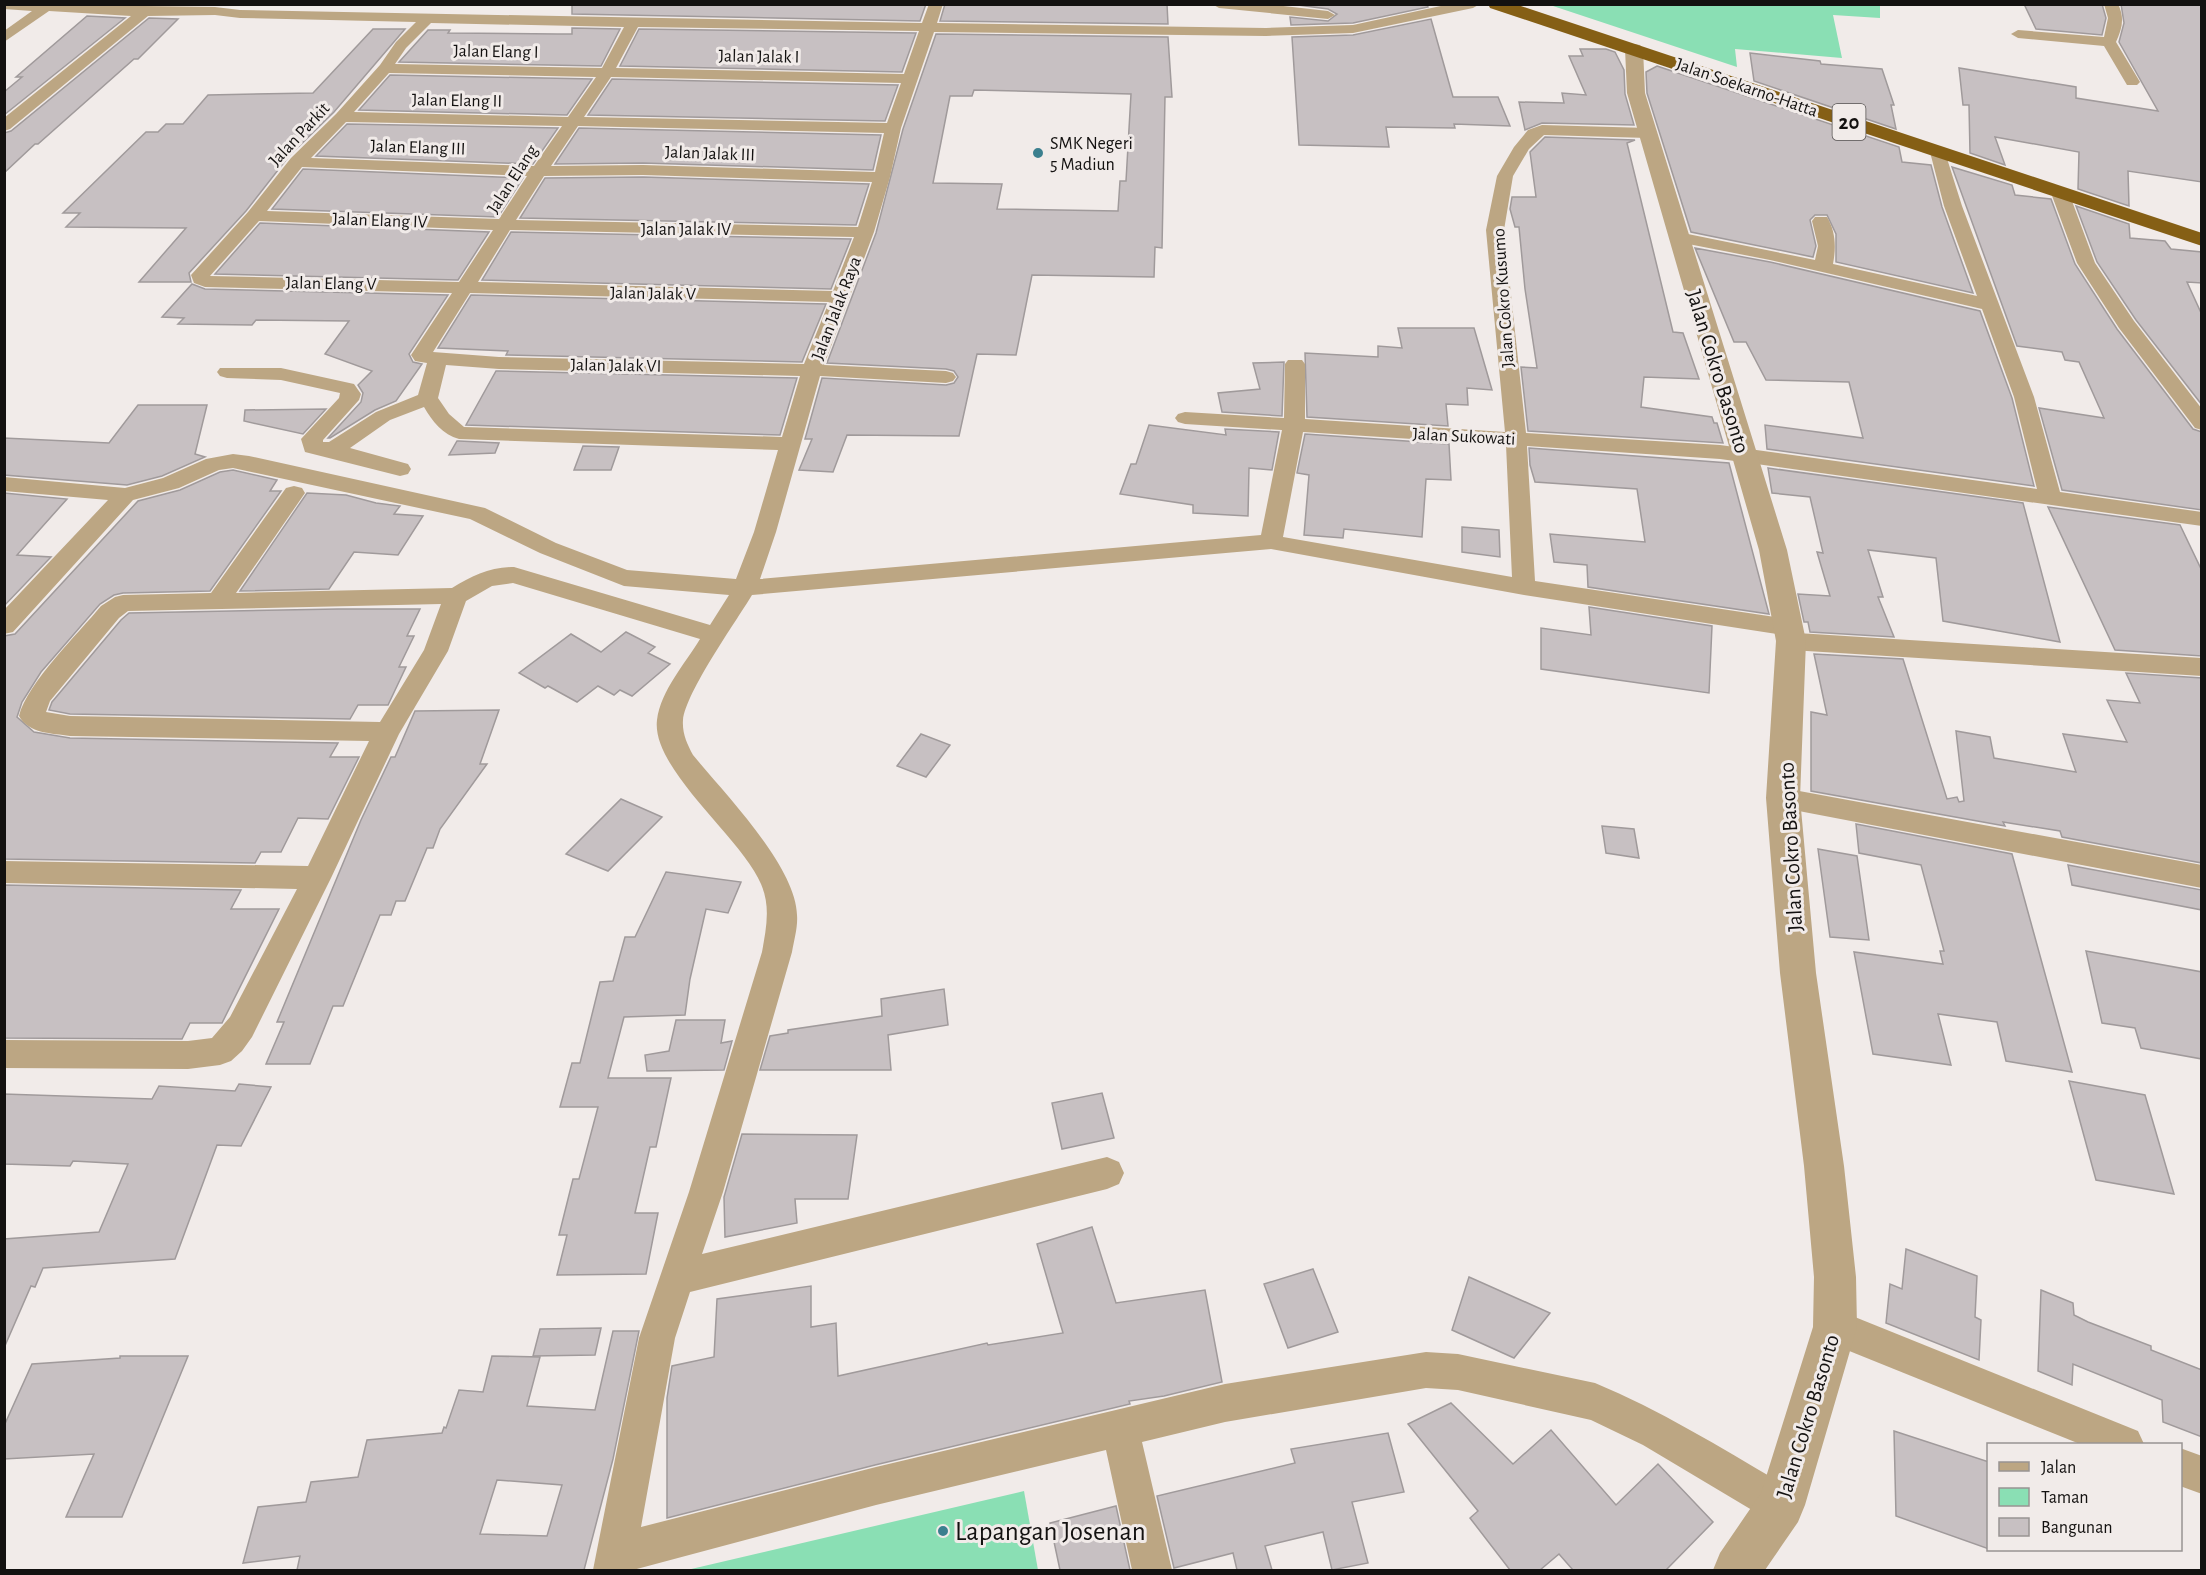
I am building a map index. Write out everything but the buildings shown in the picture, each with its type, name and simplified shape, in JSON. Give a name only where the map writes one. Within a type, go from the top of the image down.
[{"type":"highway","name":"Jalan Soekarno-Hatta","points":[[1496,4],[2202,240]]},
{"type":"highway","name":"Jalan Soekarno-Hatta","points":[[1522,4],[1896,125],[2202,228]]},
{"type":"street","points":[[386,18],[400,4]]},
{"type":"street","name":"Jalan Jalak Raya","points":[[615,1562],[657,1338],[706,1192],[777,952],[783,915],[775,882],[753,849],[684,762],[672,741],[670,721],[675,700],[745,588],[812,370],[865,232],[882,177],[893,128],[936,4]]},
{"type":"street","points":[[1219,4],[1347,16],[1434,14]]},
{"type":"street","points":[[4,5],[144,12],[217,8],[240,14],[427,19],[928,28],[1323,31],[1353,29],[1434,14],[1473,4]]},
{"type":"street","points":[[2109,42],[2116,24],[2115,11],[2110,4]]},
{"type":"street","points":[[4,38],[48,7]]},
{"type":"street","points":[[4,126],[144,12]]},
{"type":"street","name":"Jalan Parkit","points":[[200,275],[254,216],[297,162],[342,117],[402,45],[427,19]]},
{"type":"street","name":"Jalan Elang","points":[[428,398],[432,376],[430,357],[465,286],[538,171],[607,72],[633,23]]},
{"type":"street","points":[[2018,34],[2109,42]]},
{"type":"street","points":[[2109,42],[2132,82]]},
{"type":"street","name":"Jalan Cokro Basonto","points":[[1634,49],[1636,93],[1773,550],[1790,634],[1783,798],[1798,973],[1824,1166],[1835,1277],[1835,1327],[1781,1505],[1737,1570]]},
{"type":"street","name":"Jalan Elang I","points":[[385,68],[607,72]]},
{"type":"street","name":"Jalan Jalak I","points":[[607,72],[910,79]]},
{"type":"street","name":"Jalan Elang II","points":[[342,117],[893,128]]},
{"type":"street","name":"Jalan Cokro Kusumo","points":[[1524,587],[1516,439],[1495,230],[1505,176],[1522,147],[1534,133],[1542,130],[1648,134]]},
{"type":"street","points":[[1938,152],[1953,206],[1992,305],[2024,397],[2051,499]]},
{"type":"street","name":"Jalan Elang III","points":[[297,162],[538,171]]},
{"type":"street","name":"Jalan Jalak III","points":[[538,171],[643,170],[882,177]]},
{"type":"street","points":[[2060,193],[2086,263],[2138,340],[2202,424]]},
{"type":"street","name":"Jalan Elang IV","points":[[254,216],[506,224]]},
{"type":"street","points":[[1821,221],[1827,246],[1823,267]]},
{"type":"street","name":"Jalan Jalak IV","points":[[506,224],[865,232]]},
{"type":"street","points":[[1678,237],[1992,305]]},
{"type":"street","name":"Jalan Elang V","points":[[200,275],[205,281],[465,286]]},
{"type":"street","name":"Jalan Jalak V","points":[[465,286],[840,297]]},
{"type":"street","name":"Jalan Jalak VI","points":[[430,357],[812,370],[946,377]]},
{"type":"street","points":[[1271,542],[1279,491],[1294,425],[1295,364]]},
{"type":"street","points":[[227,372],[281,374],[347,388],[351,394],[349,400],[312,439],[312,447],[332,450],[400,469]]},
{"type":"street","points":[[332,450],[346,443],[383,416],[428,398],[441,418],[454,430],[466,434],[790,444]]},
{"type":"street","name":"Jalan Sukowati","points":[[1185,418],[1744,455],[2202,519]]},
{"type":"street","points":[[4,484],[125,495],[171,483],[214,464],[233,461],[249,463],[477,513],[548,548],[624,578],[745,588],[1271,542],[1790,634],[2202,667]]},
{"type":"street","points":[[217,602],[294,494]]},
{"type":"street","points":[[10,614],[125,495]]},
{"type":"street","points":[[387,732],[70,726],[41,722],[32,716],[41,695],[116,607],[131,602],[456,596],[484,580],[499,575],[514,575],[715,635]]},
{"type":"street","points":[[4,1054],[188,1055],[220,1051],[231,1041],[241,1027],[317,878],[387,732],[436,651],[456,596]]},
{"type":"street","points":[[1783,798],[2135,866],[2202,876]]},
{"type":"street","points":[[4,872],[317,878]]},
{"type":"street","points":[[677,1278],[1107,1173]]},
{"type":"street","points":[[1835,1327],[2123,1443]]},
{"type":"street","points":[[615,1562],[876,1486],[1225,1403],[1426,1370],[1458,1372],[1595,1402],[1656,1432],[1781,1505]]},
{"type":"street","points":[[1120,1429],[1152,1570]]},
{"type":"street","points":[[2182,1467],[2202,1476]]},
{"type":"green space","points":[[1550,5],[1880,5],[1880,18],[1833,15],[1842,58],[1735,49],[1737,67]]},
{"type":"green space","name":"Lapangan Josenan","points":[[1024,1491],[1038,1570],[687,1570]]},
{"type":"place","name":"SMK Negeri 5 Madiun","points":[[1038,153]]},
{"type":"place","name":"Lapangan Josenan","points":[[943,1531]]}]
